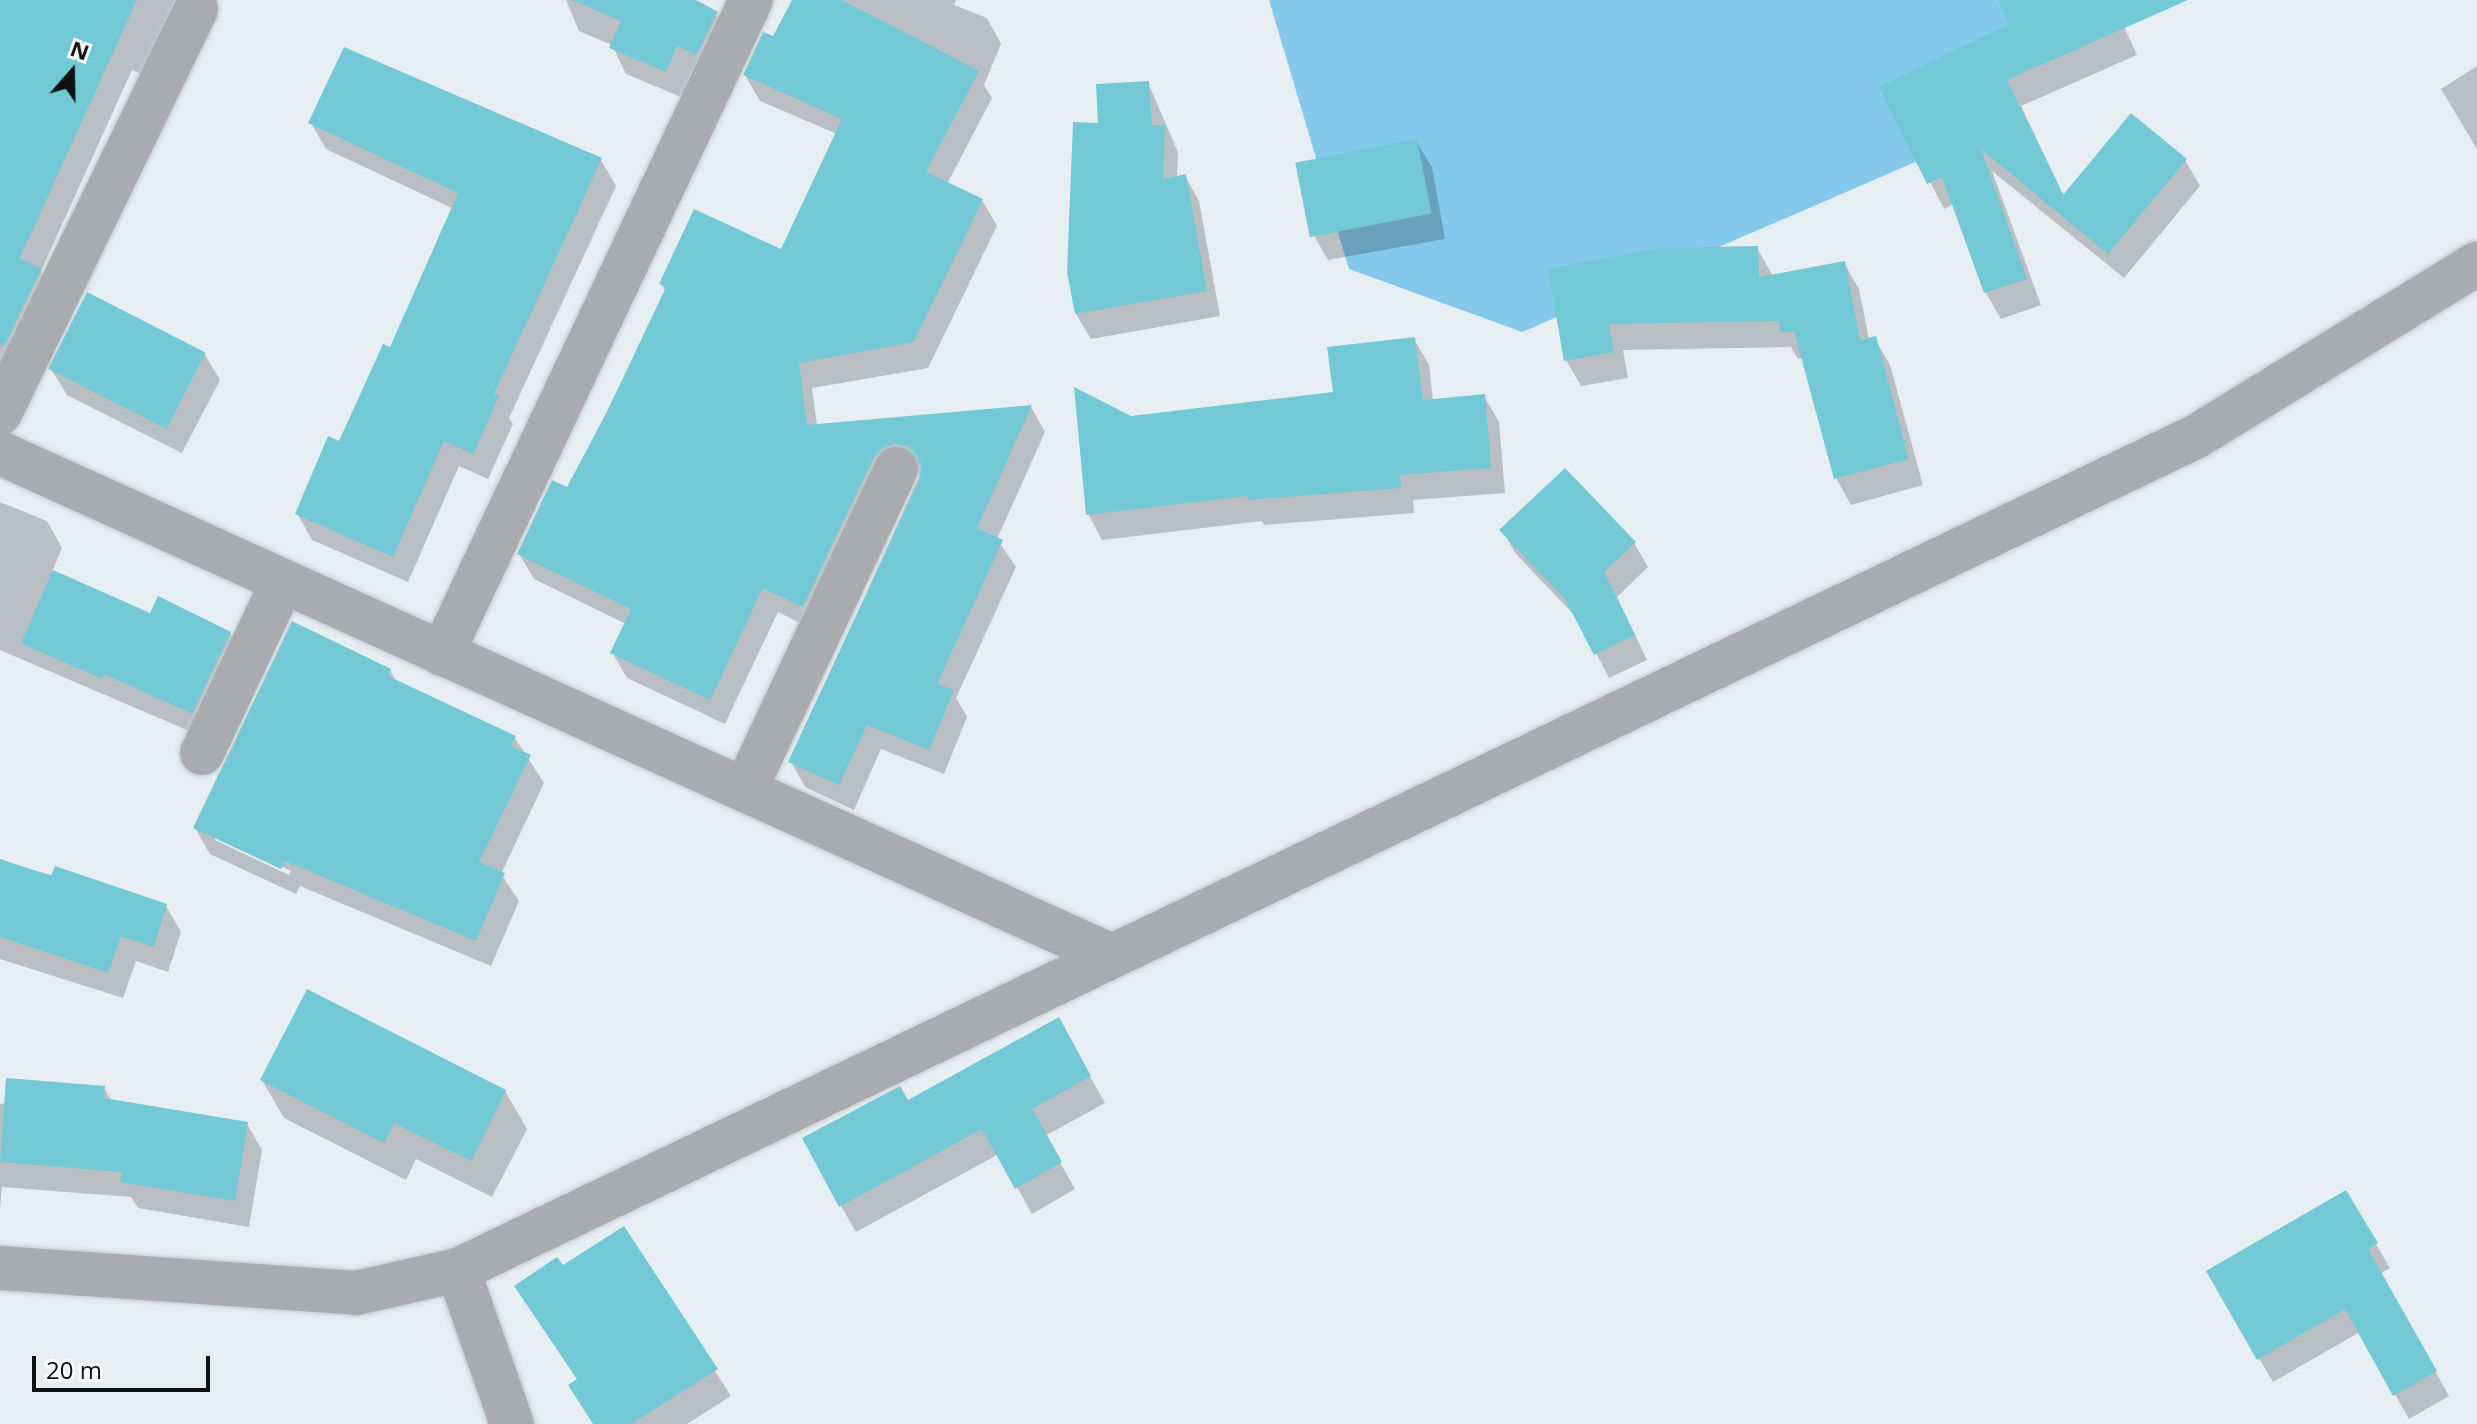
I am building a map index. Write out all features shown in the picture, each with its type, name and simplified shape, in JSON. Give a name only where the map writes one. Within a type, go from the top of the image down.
[{"type":"street","points":[[442,654],[751,0]]},
{"type":"street","points":[[0,413],[196,9]]},
{"type":"street","points":[[0,1268],[356,1293],[458,1270],[2197,436],[2477,264]]},
{"type":"street","points":[[0,453],[1112,956]]},
{"type":"street","points":[[745,790],[896,469]]},
{"type":"street","points":[[202,753],[283,581]]},
{"type":"street","points":[[458,1270],[512,1424]]},
{"type":"shaded area","points":[[1269,0],[2032,0],[1934,154],[1522,332],[1349,269]]},
{"type":"building","points":[[0,0],[137,0],[20,258],[42,269],[5,346],[0,344]]},
{"type":"building","points":[[572,0],[696,0],[718,12],[697,55],[677,46],[666,72],[609,48],[621,21]]},
{"type":"building","points":[[792,0],[842,0],[979,71],[926,172],[983,199],[914,342],[799,363],[807,425],[1032,405],[977,528],[1003,540],[937,684],[954,690],[929,750],[867,725],[839,785],[788,762],[919,480],[921,466],[907,447],[893,444],[874,458],[803,607],[763,588],[710,700],[610,653],[631,609],[517,554],[552,480],[567,487],[608,410],[666,287],[659,284],[694,209],[781,249],[842,119],[743,75],[763,32],[773,36]]},
{"type":"building","points":[[1998,0],[2188,0],[2007,80],[2063,195],[2131,113],[2187,159],[2108,254],[1981,149],[2027,279],[1984,293],[1942,177],[1927,184],[1879,87],[2009,24]]},
{"type":"building","points":[[344,47],[602,158],[494,394],[499,396],[473,454],[444,441],[393,557],[295,514],[328,436],[339,441],[383,344],[390,347],[458,193],[308,123]]},
{"type":"building","points":[[1149,81],[1152,125],[1165,125],[1163,179],[1186,174],[1207,291],[1075,314],[1067,272],[1073,122],[1098,123],[1096,84]]},
{"type":"building","points":[[1417,139],[1432,214],[1310,237],[1295,163]]},
{"type":"building","points":[[1758,246],[1759,277],[1845,261],[1860,340],[1876,336],[1909,459],[1834,479],[1794,331],[1781,333],[1779,321],[1609,324],[1614,352],[1564,361],[1548,269],[1659,248]]},
{"type":"building","points":[[87,292],[206,352],[166,429],[48,369]]},
{"type":"building","points":[[1415,337],[1423,400],[1485,394],[1491,468],[1400,475],[1401,488],[1248,500],[1247,496],[1086,515],[1074,387],[1131,416],[1333,392],[1327,347]]},
{"type":"building","points":[[1565,468],[1636,542],[1604,572],[1635,635],[1594,655],[1565,599],[1499,530]]},
{"type":"building","points":[[53,570],[150,613],[158,596],[231,632],[193,714],[104,674],[102,679],[21,643]]},
{"type":"building","points":[[292,621],[391,669],[388,676],[516,736],[511,746],[531,755],[479,862],[505,873],[476,941],[285,861],[281,869],[193,828]]},
{"type":"building","points":[[0,859],[51,876],[55,866],[167,904],[154,947],[121,936],[108,973],[0,937]]},
{"type":"building","points":[[307,989],[506,1090],[471,1161],[394,1123],[384,1143],[260,1080]]},
{"type":"building","points":[[1059,1017],[1091,1076],[1032,1109],[1062,1162],[1015,1189],[982,1129],[839,1207],[802,1138],[900,1086],[908,1100]]},
{"type":"building","points":[[6,1078],[105,1086],[104,1098],[248,1122],[235,1201],[120,1182],[122,1172],[0,1162]]},
{"type":"building","points":[[2346,1190],[2378,1243],[2368,1249],[2437,1371],[2393,1396],[2345,1309],[2257,1360],[2206,1271]]},
{"type":"building","points":[[624,1226],[718,1369],[631,1424],[593,1424],[568,1385],[577,1379],[514,1286],[557,1257],[563,1265]]}]
